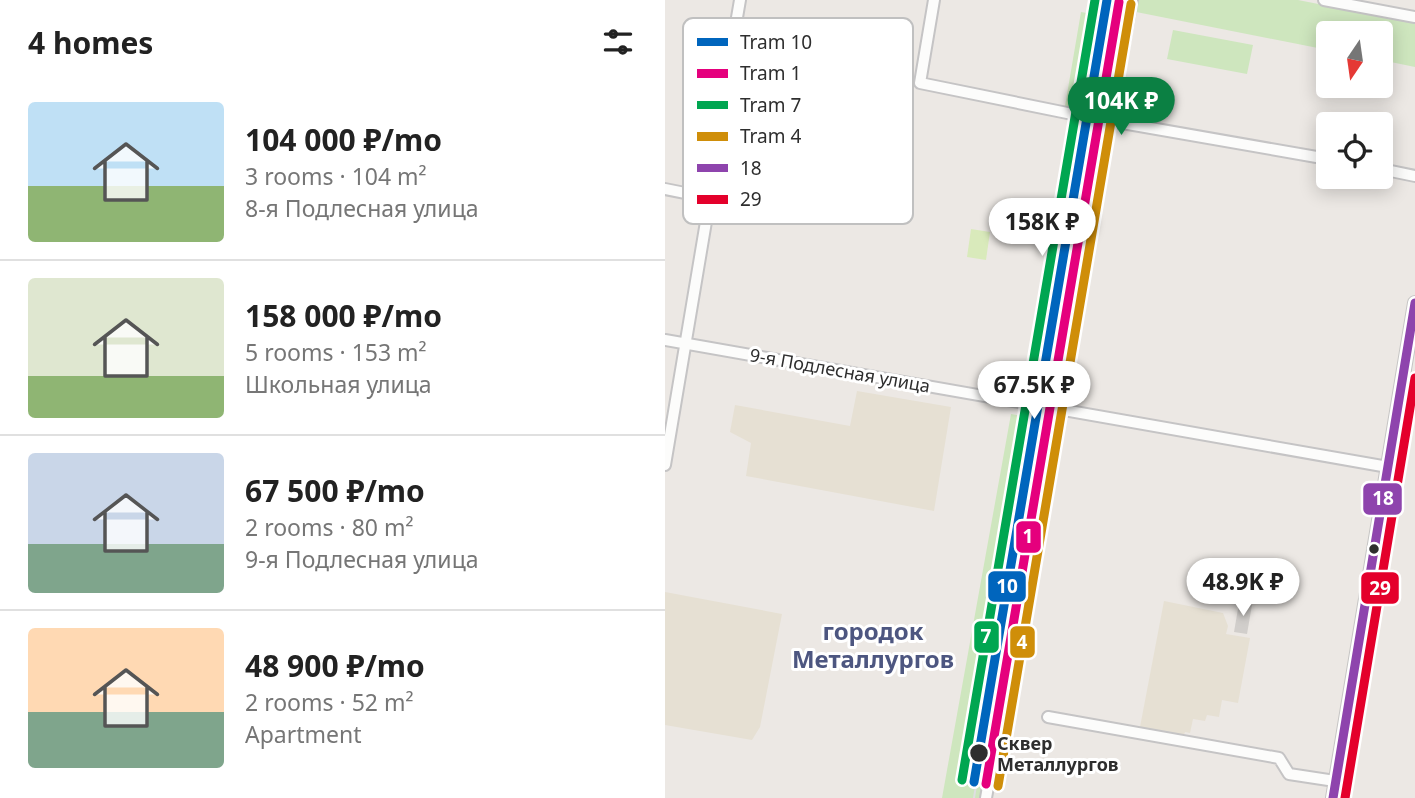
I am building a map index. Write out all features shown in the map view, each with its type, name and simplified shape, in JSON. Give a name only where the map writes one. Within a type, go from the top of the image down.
[{"type":"main road","points":[[1333,798],[1415,303]]},
{"type":"street","points":[[737,18],[740,0]]},
{"type":"street","points":[[934,0],[920,83],[1082,116],[1316,157]]},
{"type":"street","points":[[1111,112],[1132,0]]},
{"type":"street","points":[[1324,0],[1415,18]]},
{"type":"street","points":[[1032,404],[1082,116]]},
{"type":"street","points":[[1393,171],[1415,176]]},
{"type":"street","points":[[665,190],[683,193]]},
{"type":"street","points":[[665,465],[706,224]]},
{"type":"street","name":"9-я Подлесная улица","points":[[665,340],[1388,467]]},
{"type":"street","points":[[1398,407],[1415,411]]},
{"type":"street","points":[[986,798],[1053,419]]},
{"type":"street","points":[[1048,717],[1279,758],[1289,774],[1335,782]]},
{"type":"shaded area","points":[[857,391],[951,407],[934,511],[746,476],[751,443],[730,432],[735,405],[850,426]]},
{"type":"shaded area","points":[[665,592],[782,614],[760,727],[752,740],[665,725]]},
{"type":"shaded area","points":[[1164,601],[1223,613],[1228,626],[1226,634],[1250,638],[1238,703],[1222,700],[1219,717],[1207,715],[1205,721],[1193,719],[1190,733],[1185,732],[1184,735],[1140,727]]},
{"type":"green space","points":[[1091,0],[1298,0],[1415,23],[1415,67],[1393,62],[1393,21],[1316,21],[1316,48],[1091,3]]},
{"type":"green space","points":[[1081,12],[1132,21],[1115,115],[1065,106]]},
{"type":"green space","points":[[1173,30],[1253,45],[1247,74],[1167,59]]},
{"type":"green space","points":[[971,229],[990,232],[986,260],[967,257]]},
{"type":"green space","points":[[1011,414],[1034,418],[1025,466],[1043,469],[983,798],[942,798]]},
{"type":"building","points":[[1239,603],[1252,605],[1247,634],[1234,632]]},
{"type":"tram line","name":"7","points":[[962,780],[1095,0]]},
{"type":"tram line","name":"10","points":[[974,782],[1107,0]]},
{"type":"tram line","name":"1","points":[[986,784],[1119,2]]},
{"type":"tram line","name":"4","points":[[998,786],[1131,4]]},
{"type":"tram line","points":[[974,798],[981,754]]},
{"type":"transit line","name":"18","points":[[1333,798],[1415,303]]},
{"type":"transit line","name":"29","points":[[1345,798],[1415,378]]},
{"type":"place","name":"Сквер Металлургов","points":[[979,753]]},
{"type":"district","name":"городок Металлургов","points":[[873,644]]}]
